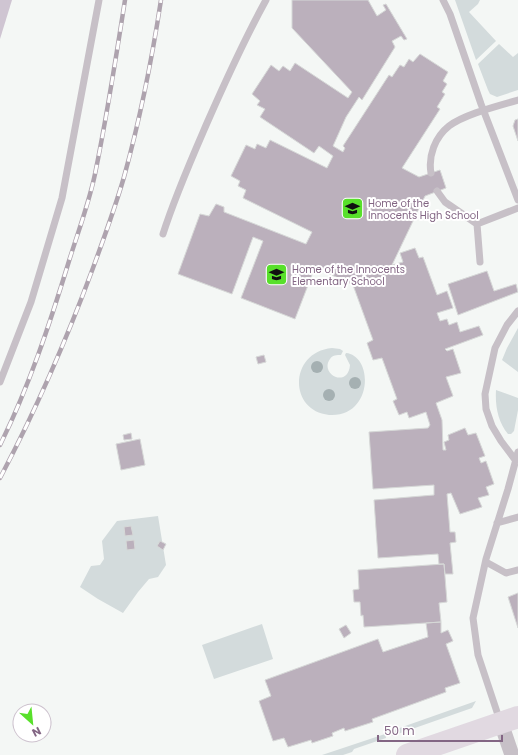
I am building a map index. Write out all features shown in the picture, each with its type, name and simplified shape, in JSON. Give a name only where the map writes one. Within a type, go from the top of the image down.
[{"type":"main road","points":[[407,755],[510,720]]},
{"type":"street","points":[[510,720],[512,755]]},
{"type":"lane","points":[[0,382],[31,302],[62,198],[99,0]]},
{"type":"lane","points":[[163,234],[175,197],[236,56],[266,0]]},
{"type":"lane","points":[[443,0],[453,21],[484,111],[518,200]]},
{"type":"lane","points":[[431,173],[429,162],[432,150],[448,126],[460,119],[518,100]]},
{"type":"lane","points":[[438,191],[445,202],[477,224]]},
{"type":"lane","points":[[477,224],[518,208]]},
{"type":"lane","points":[[477,224],[480,262]]},
{"type":"lane","points":[[516,460],[501,441],[492,426],[486,409],[485,394],[494,348],[507,325],[518,312]]},
{"type":"lane","points":[[510,720],[478,655],[473,618],[486,562],[518,452]]},
{"type":"lane","points":[[510,481],[518,479]]},
{"type":"lane","points":[[497,524],[518,516]]},
{"type":"lane","points":[[486,562],[506,573],[518,570]]},
{"type":"shaded area","points":[[0,0],[12,0],[0,39]]},
{"type":"shaded area","points":[[455,0],[480,0],[478,4],[469,12],[496,41],[476,60]]},
{"type":"shaded area","points":[[499,44],[513,57],[518,53],[518,90],[497,97],[490,94],[478,64]]},
{"type":"shaded area","points":[[518,328],[518,372],[502,360]]},
{"type":"shaded area","points":[[332,348],[343,351],[341,355],[333,356],[330,359],[328,370],[331,374],[340,378],[348,372],[350,365],[345,355],[346,353],[355,357],[361,364],[365,375],[361,397],[354,407],[344,413],[329,415],[316,411],[306,403],[301,393],[299,382],[301,370],[308,360],[318,352]]},
{"type":"shaded area","points":[[496,390],[518,398],[518,410],[514,431],[511,434],[508,434],[500,419],[496,402]]},
{"type":"shaded area","points":[[158,516],[166,565],[158,577],[149,579],[123,613],[80,587],[91,566],[100,565],[104,559],[102,541],[117,521]]},
{"type":"shaded area","points":[[262,624],[273,659],[214,679],[202,645]]},
{"type":"shaded area","points":[[476,701],[472,708],[392,736],[391,731]]},
{"type":"shaded area","points":[[385,734],[386,738],[354,749],[352,752],[343,755],[322,755]]},
{"type":"building","points":[[292,0],[368,0],[377,16],[386,10],[383,5],[386,4],[407,39],[404,40],[401,36],[392,41],[395,47],[362,100],[359,97],[346,117],[333,146],[343,152],[345,148],[343,146],[389,75],[392,77],[400,65],[404,67],[409,59],[413,62],[420,54],[448,72],[443,81],[447,84],[442,92],[445,94],[437,107],[440,109],[402,168],[419,177],[440,170],[446,188],[425,196],[392,265],[403,262],[400,253],[415,248],[419,258],[423,257],[437,295],[447,291],[453,308],[437,313],[440,321],[447,319],[449,325],[457,322],[460,332],[479,326],[483,335],[445,349],[447,351],[453,349],[461,373],[446,377],[453,396],[436,403],[442,420],[443,450],[446,450],[444,442],[449,440],[448,435],[465,428],[468,435],[476,433],[485,456],[479,458],[481,463],[486,461],[494,484],[486,487],[489,495],[478,498],[482,507],[460,514],[451,493],[447,494],[450,532],[455,532],[456,542],[450,543],[453,574],[445,574],[444,564],[439,564],[438,554],[378,558],[374,500],[434,495],[434,485],[373,489],[369,432],[428,428],[430,425],[426,412],[409,418],[407,412],[399,415],[393,401],[397,399],[382,358],[373,360],[367,343],[373,340],[353,285],[315,267],[295,319],[241,298],[263,241],[253,237],[232,294],[178,274],[200,214],[209,216],[216,204],[224,207],[224,212],[306,244],[312,232],[243,198],[246,190],[238,186],[240,181],[231,176],[246,145],[255,149],[257,144],[266,148],[270,140],[327,168],[333,156],[319,146],[314,153],[260,117],[265,109],[257,105],[260,101],[252,94],[271,65],[279,71],[283,66],[290,71],[295,63],[348,98],[352,92],[292,28]]},
{"type":"building","points":[[518,119],[518,141],[513,126],[515,120]]},
{"type":"building","points":[[487,271],[494,291],[516,284],[518,292],[458,315],[448,284]]},
{"type":"building","points":[[264,355],[266,362],[258,364],[256,357]]},
{"type":"building","points":[[131,433],[132,439],[124,440],[123,435]]},
{"type":"building","points":[[140,439],[145,465],[121,470],[116,444]]},
{"type":"building","points":[[131,526],[133,535],[125,536],[124,527]]},
{"type":"building","points":[[134,540],[135,549],[127,550],[126,541]]},
{"type":"building","points":[[160,541],[166,544],[163,550],[157,546]]},
{"type":"building","points":[[444,564],[447,602],[439,603],[441,622],[364,627],[363,615],[361,616],[360,602],[354,602],[353,590],[359,589],[358,570]]},
{"type":"building","points":[[518,593],[518,628],[508,597]]},
{"type":"building","points":[[441,622],[441,633],[448,630],[453,641],[446,644],[460,683],[445,688],[446,692],[372,719],[373,722],[345,731],[344,728],[332,733],[333,736],[312,743],[311,740],[288,747],[284,738],[273,741],[259,701],[271,696],[265,680],[378,639],[383,652],[428,637],[426,623]]},
{"type":"building","points":[[346,625],[351,633],[344,638],[339,629]]},
{"type":"railway","points":[[0,445],[30,378],[90,196],[115,65],[125,0]]},
{"type":"railway","points":[[0,478],[26,427],[61,349],[83,295],[113,212],[130,155],[150,67],[161,0]]},
{"type":"place","name":"Home of the Innocents High School","points":[[352,209]]},
{"type":"place","name":"Home of the Innocents Elementary School","points":[[276,275]]}]
